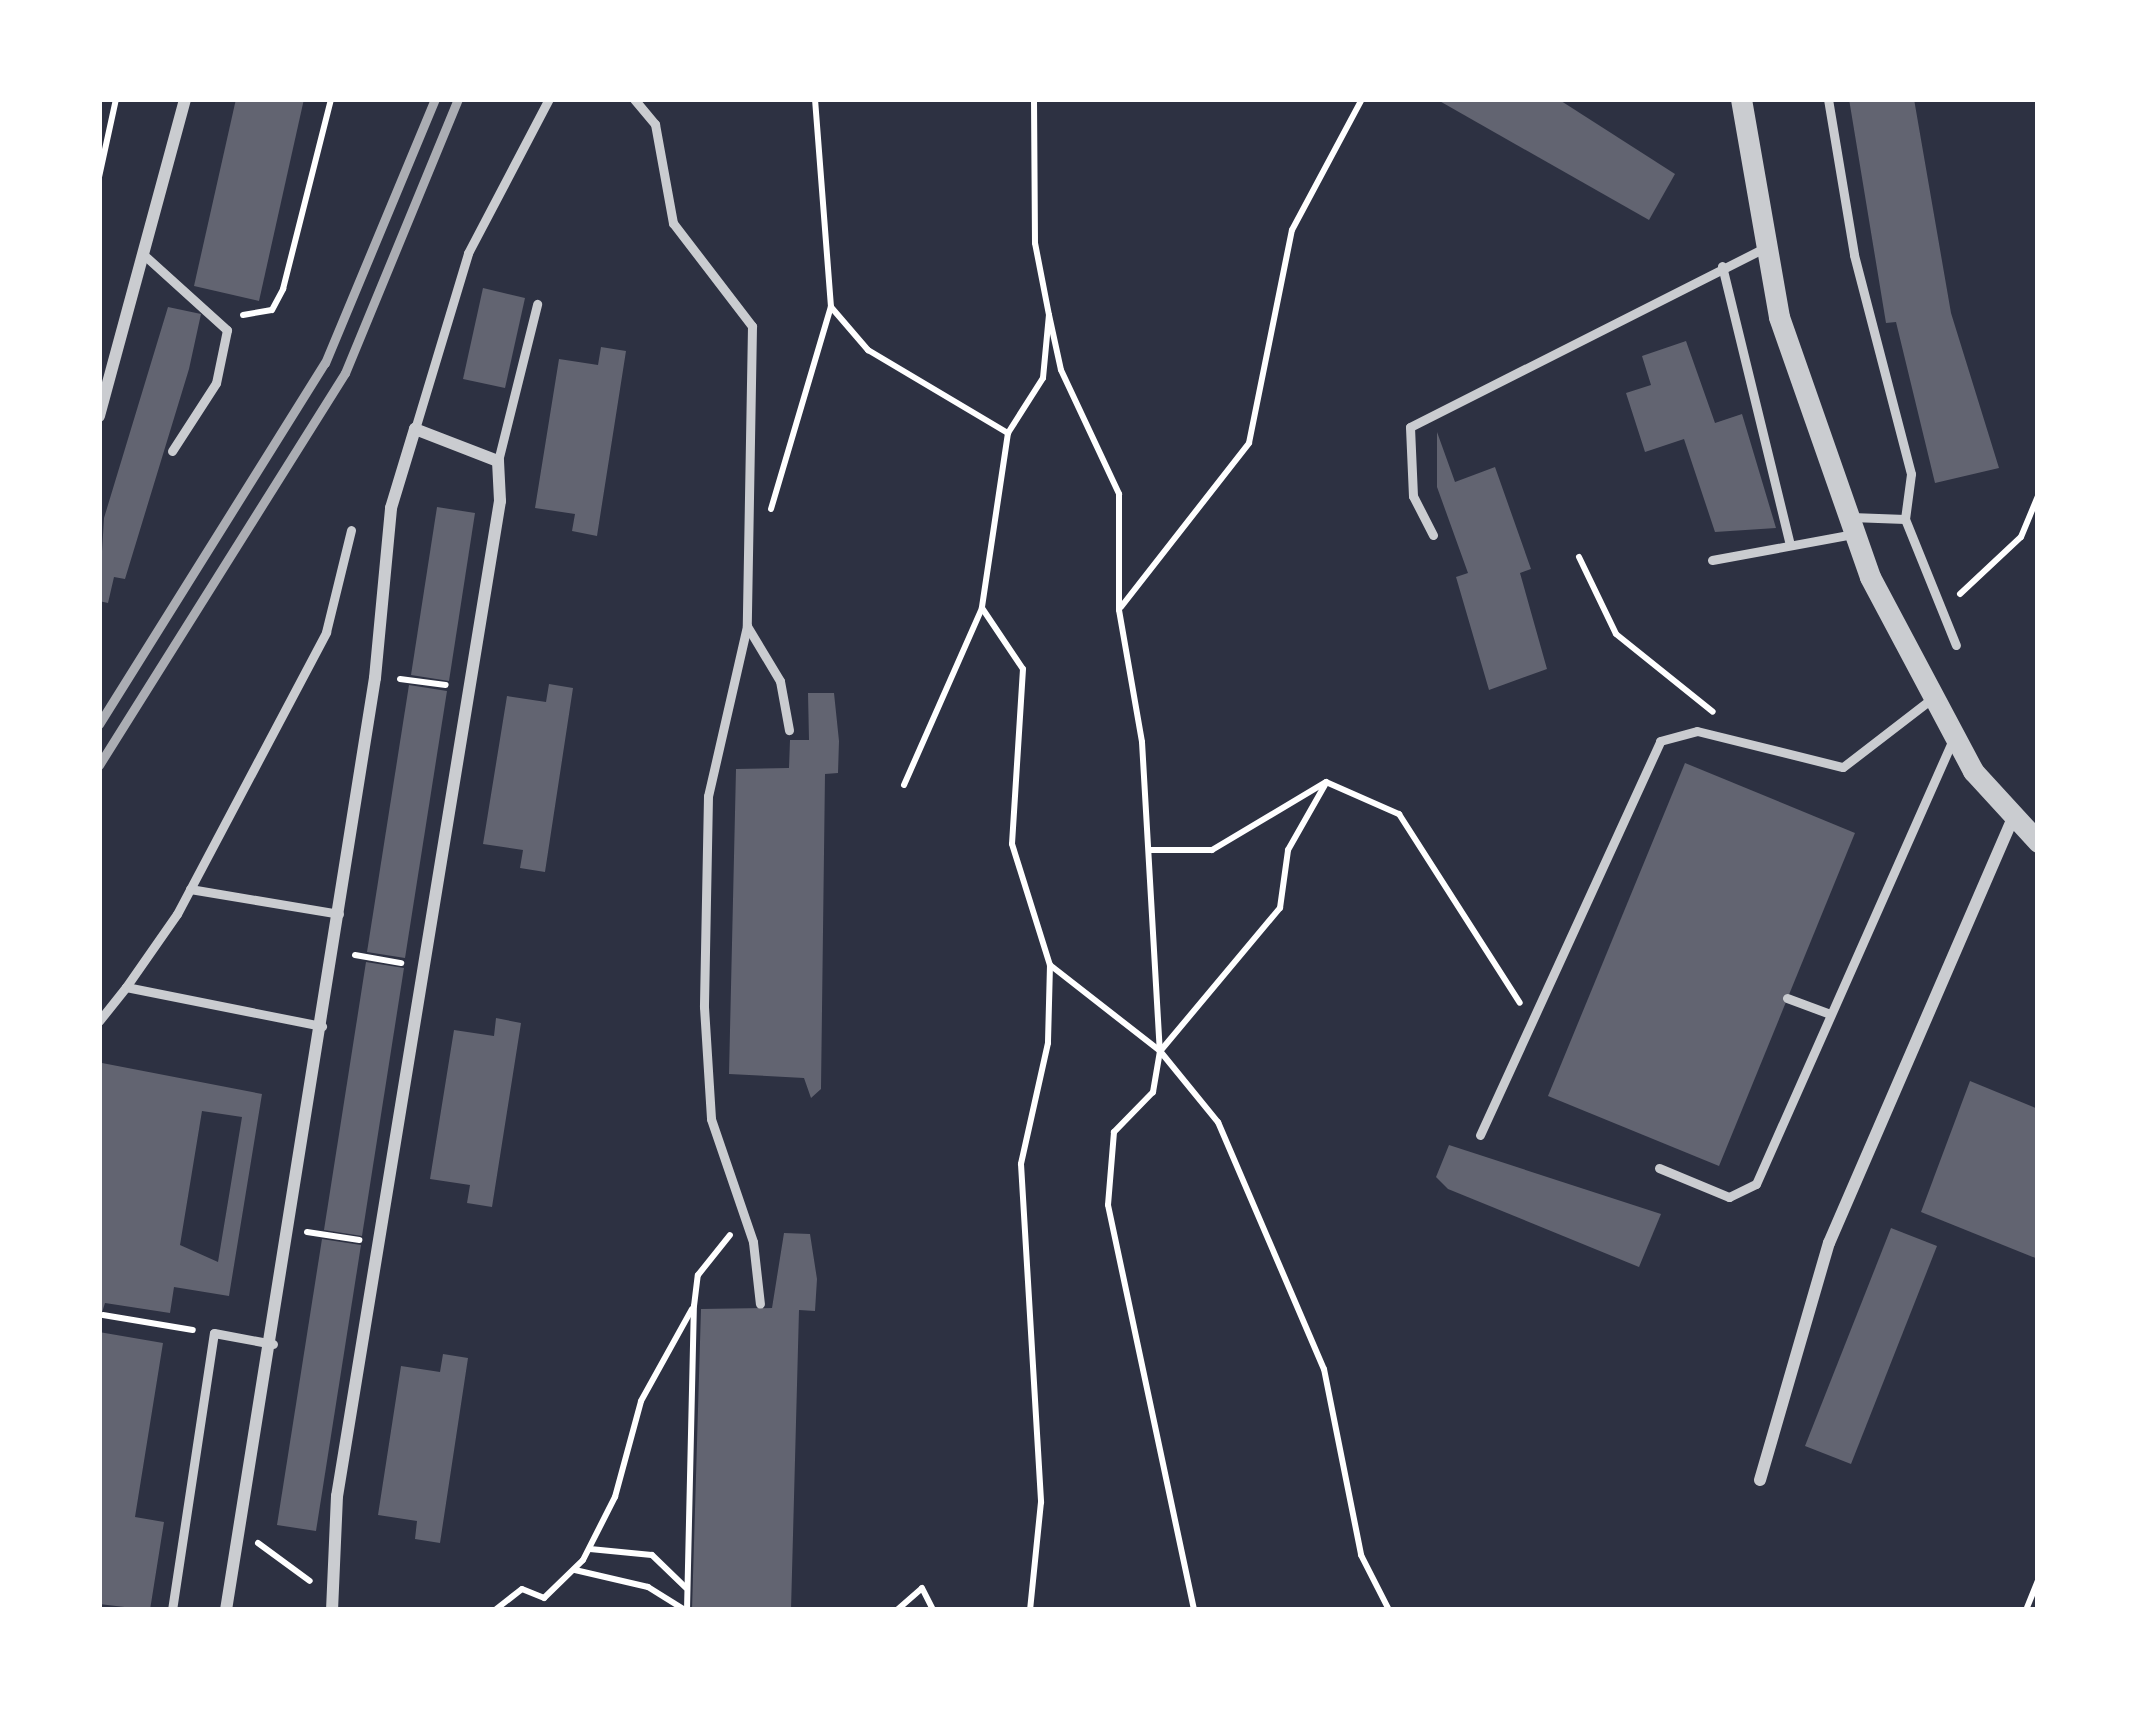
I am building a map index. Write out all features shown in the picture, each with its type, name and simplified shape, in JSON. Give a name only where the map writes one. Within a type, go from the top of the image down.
[{"type":"street","points":[[99,416],[185,99]]},
{"type":"street","points":[[1741,99],[1766,248],[1850,526],[1930,700],[1953,739],[2013,818],[2038,842]]},
{"type":"street","points":[[226,1610],[273,1344],[339,914],[391,508],[415,429],[498,461],[426,989],[337,1496],[333,1603]]},
{"type":"street","points":[[1760,1480],[1829,1243],[2013,818]]},
{"type":"lane","points":[[415,429],[468,253],[549,99]]},
{"type":"lane","points":[[634,99],[655,124],[674,223],[752,326],[744,537],[747,626],[708,796],[704,1007],[711,1119],[746,1221],[760,1304]]},
{"type":"lane","points":[[1828,99],[1854,254],[1912,474],[1905,519],[1956,645]]},
{"type":"lane","points":[[1432,535],[1413,496],[1410,428],[1722,266],[1766,248]]},
{"type":"lane","points":[[144,256],[215,312],[228,354],[172,451]]},
{"type":"lane","points":[[1722,266],[1790,545]]},
{"type":"lane","points":[[498,461],[537,304]]},
{"type":"lane","points":[[1712,560],[1790,545],[1850,526],[1905,519]]},
{"type":"lane","points":[[99,1021],[190,889],[326,632],[351,530]]},
{"type":"lane","points":[[747,626],[780,681],[789,730]]},
{"type":"lane","points":[[1480,1135],[1660,741],[1678,732],[1734,737],[1843,767],[1930,700]]},
{"type":"lane","points":[[1659,1168],[1729,1197],[1756,1184],[1953,739]]},
{"type":"lane","points":[[190,889],[339,914]]},
{"type":"lane","points":[[126,986],[322,1026]]},
{"type":"lane","points":[[1787,998],[1830,1014]]},
{"type":"lane","points":[[172,1610],[214,1333],[273,1344]]},
{"type":"path","points":[[99,177],[116,99]]},
{"type":"path","points":[[215,312],[250,315],[278,300],[331,99]]},
{"type":"path","points":[[744,537],[782,496],[831,308],[815,99]]},
{"type":"path","points":[[1034,99],[1034,243],[1049,316],[1061,370],[1119,494],[1119,610],[1149,850],[1160,1051],[1153,1092],[1114,1132],[1108,1205],[1194,1610]]},
{"type":"path","points":[[1119,610],[1249,443],[1292,230],[1361,99]]},
{"type":"path","points":[[831,308],[868,350],[1009,433]]},
{"type":"path","points":[[904,785],[982,608],[1009,433],[1042,378],[1049,316]]},
{"type":"path","points":[[1940,606],[2021,537],[2038,496]]},
{"type":"path","points":[[1579,557],[1616,634],[1734,737]]},
{"type":"path","points":[[982,608],[1023,669],[1012,844],[1050,965],[1048,1043],[1021,1164],[1041,1502],[1030,1610]]},
{"type":"path","points":[[420,682],[449,686]]},
{"type":"path","points":[[1149,850],[1212,850],[1326,782]]},
{"type":"path","points":[[1160,1051],[1280,908],[1288,850],[1326,782]]},
{"type":"path","points":[[1326,782],[1399,814],[1531,1016]]},
{"type":"path","points":[[99,828],[99,854]]},
{"type":"path","points":[[377,959],[405,963]]},
{"type":"path","points":[[1050,965],[1160,1051],[1218,1122],[1324,1369],[1361,1556],[1388,1610]]},
{"type":"path","points":[[575,1570],[648,1587],[686,1610],[694,1306],[700,1270],[746,1221]]},
{"type":"path","points":[[332,1236],[362,1240]]},
{"type":"path","points":[[495,1610],[522,1588],[544,1598],[590,1549],[641,1401],[694,1306]]},
{"type":"path","points":[[103,1315],[214,1333]]},
{"type":"path","points":[[240,1523],[333,1603]]},
{"type":"path","points":[[590,1549],[652,1555],[688,1590]]},
{"type":"path","points":[[2026,1610],[2038,1580]]},
{"type":"path","points":[[897,1610],[922,1588],[933,1610]]},
{"type":"building","points":[[236,99],[304,99],[259,301],[194,286]]},
{"type":"building","points":[[1436,99],[1558,99],[1675,174],[1649,220]]},
{"type":"building","points":[[1849,99],[1914,99],[1951,313],[1999,468],[1935,483],[1896,322],[1886,323]]},
{"type":"building","points":[[483,288],[525,298],[505,388],[463,379]]},
{"type":"building","points":[[168,307],[201,314],[189,369],[125,579],[114,577],[108,603],[99,601],[104,518]]},
{"type":"building","points":[[1686,341],[1715,423],[1742,414],[1776,528],[1715,532],[1684,439],[1645,452],[1626,393],[1651,385],[1642,356]]},
{"type":"building","points":[[601,347],[626,351],[597,536],[572,531],[575,514],[535,508],[559,359],[598,365]]},
{"type":"building","points":[[1437,432],[1455,482],[1495,467],[1531,569],[1520,573],[1547,669],[1489,690],[1456,577],[1468,573],[1437,487]]},
{"type":"building","points":[[437,507],[475,513],[449,681],[411,675]]},
{"type":"building","points":[[549,684],[573,688],[545,872],[520,868],[523,850],[483,844],[507,696],[546,702]]},
{"type":"building","points":[[409,685],[447,691],[405,958],[367,952]]},
{"type":"building","points":[[808,693],[834,693],[839,741],[838,773],[825,774],[821,1089],[811,1098],[804,1078],[729,1074],[736,769],[789,768],[790,740],[809,740]]},
{"type":"building","points":[[1685,763],[1855,833],[1719,1166],[1548,1096]]},
{"type":"building","points":[[366,962],[404,968],[362,1236],[324,1230]]},
{"type":"building","points":[[496,1018],[521,1023],[492,1207],[467,1203],[470,1185],[430,1179],[454,1030],[494,1036]]},
{"type":"building","points":[[102,1063],[262,1094],[229,1296],[174,1287],[170,1313],[105,1303],[99,1322]],"holes":[[[202,1111],[242,1117],[218,1262],[180,1245]]]},
{"type":"building","points":[[1970,1081],[2038,1109],[2038,1259],[1921,1212]]},
{"type":"building","points":[[1449,1145],[1661,1214],[1639,1267],[1448,1189],[1436,1177]]},
{"type":"building","points":[[1891,1228],[1937,1246],[1851,1464],[1805,1446]]},
{"type":"building","points":[[784,1233],[810,1234],[817,1279],[815,1311],[799,1310],[791,1610],[692,1610],[701,1309],[772,1308]]},
{"type":"building","points":[[322,1239],[361,1245],[316,1531],[277,1525]]},
{"type":"building","points":[[99,1332],[163,1343],[135,1517],[164,1522],[150,1610],[99,1604]]},
{"type":"building","points":[[443,1354],[468,1358],[440,1543],[415,1539],[417,1521],[378,1515],[401,1366],[440,1372]]},
{"type":"railway","points":[[99,724],[325,363],[435,99]]},
{"type":"railway","points":[[99,765],[345,373],[458,99]]}]
